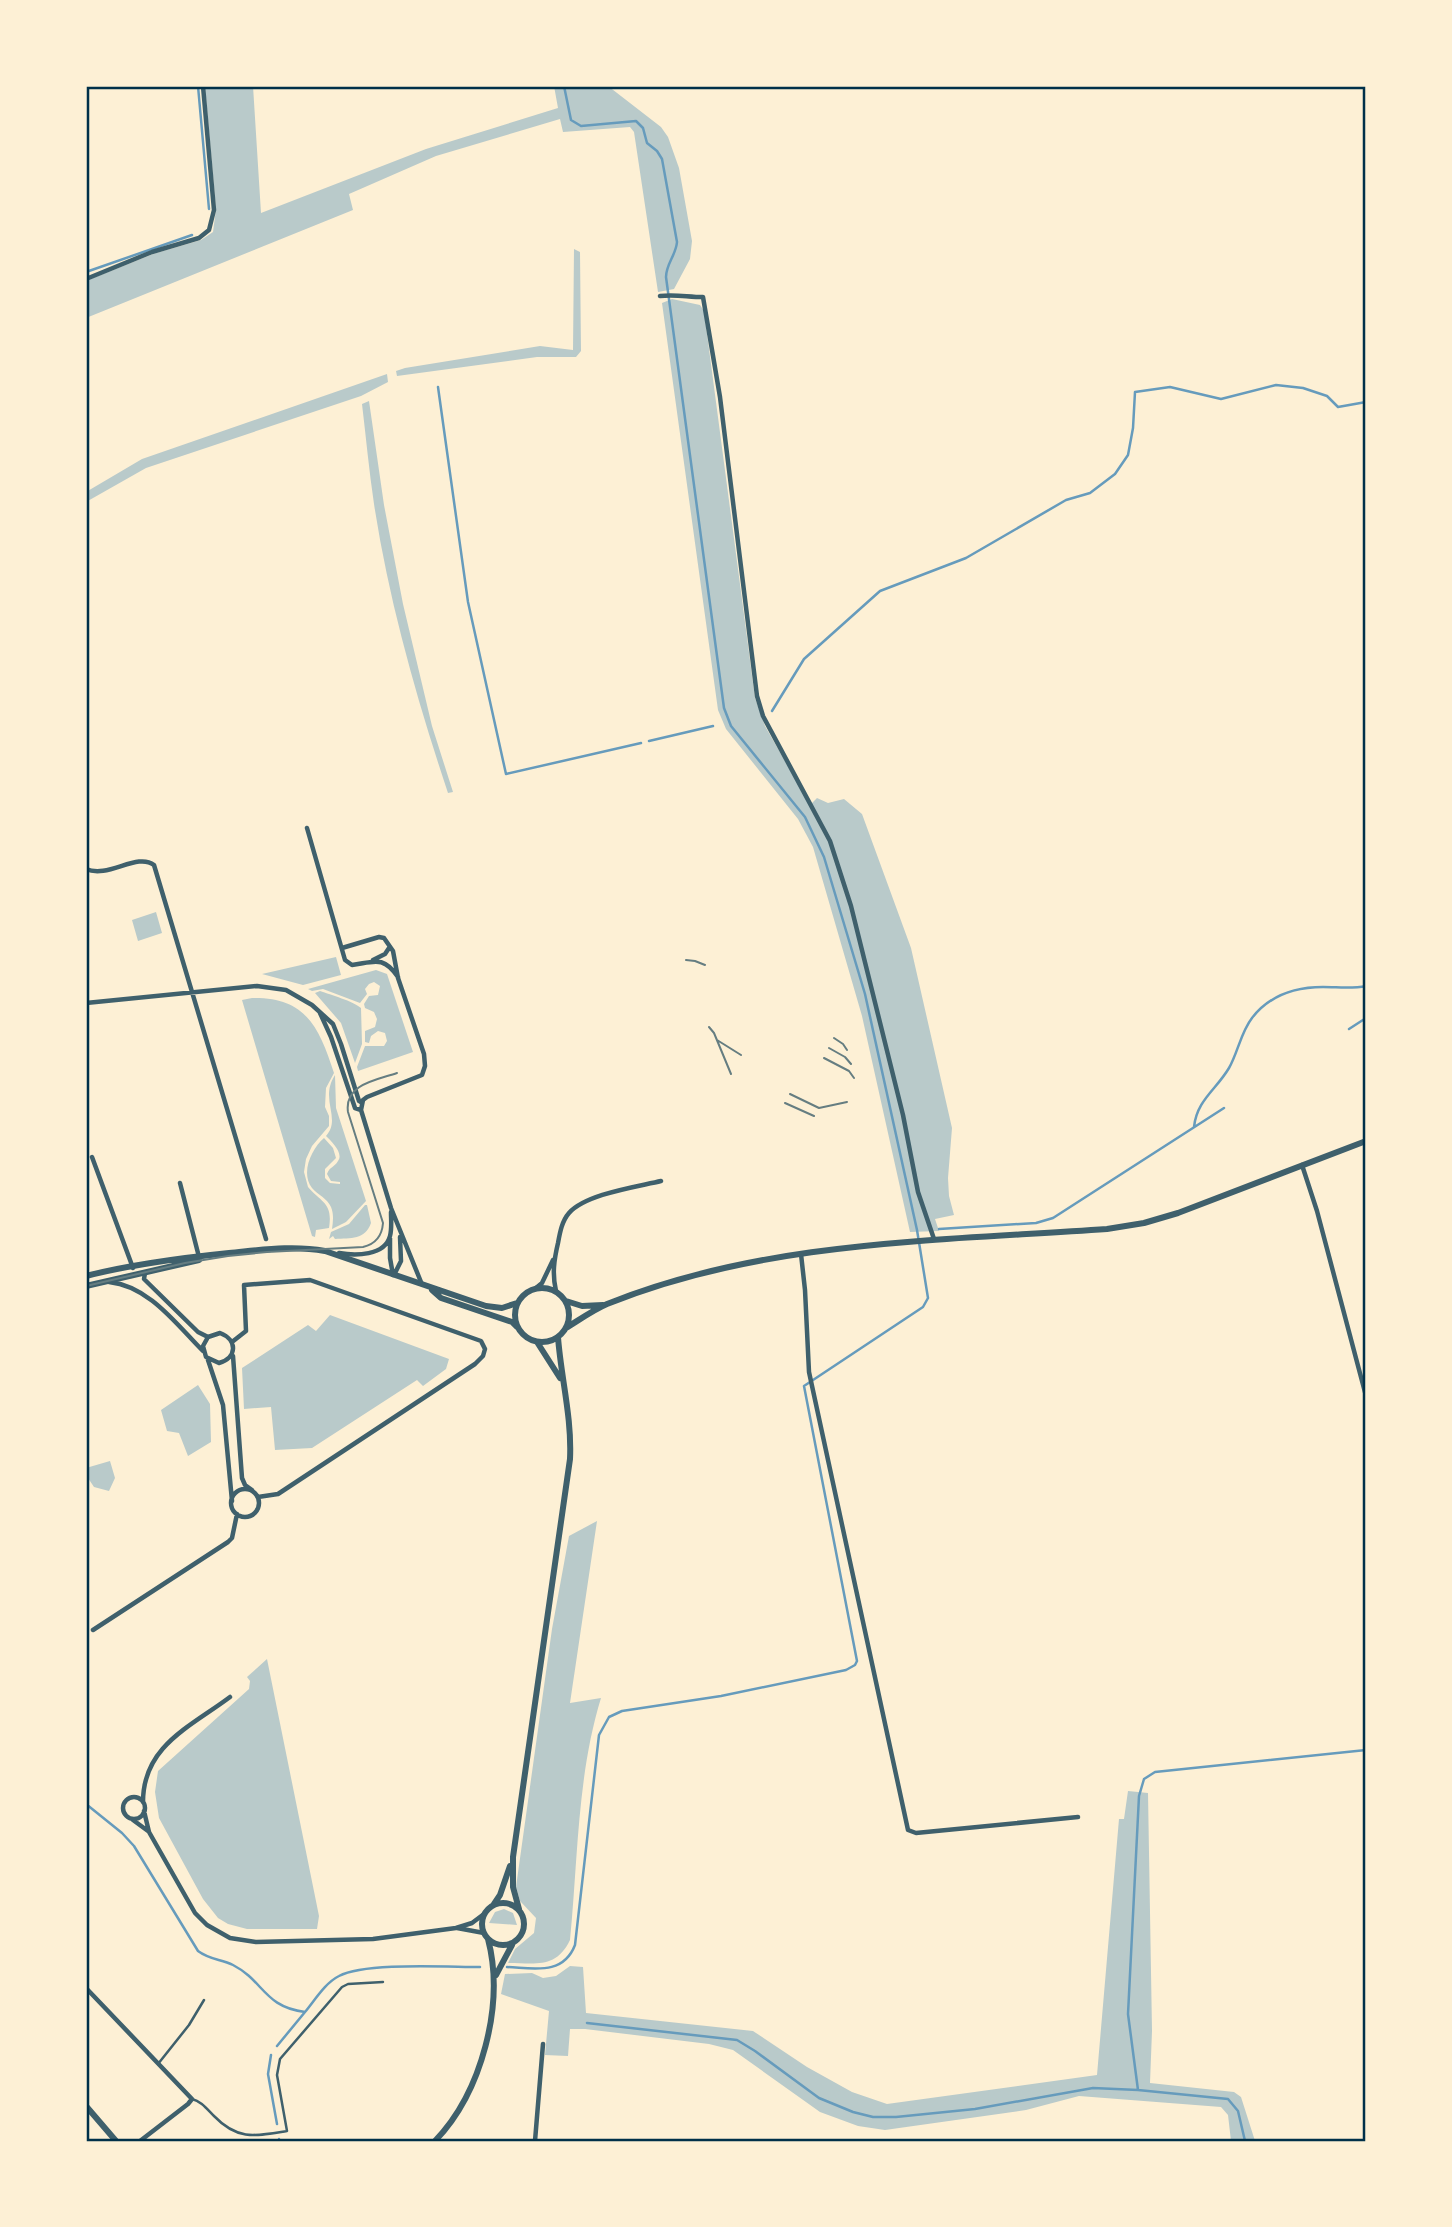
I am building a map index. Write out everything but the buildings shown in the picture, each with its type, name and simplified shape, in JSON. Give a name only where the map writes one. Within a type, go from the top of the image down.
[{"type":"street","points":[[86,279],[152,252],[199,238],[209,230],[214,210],[203,86]]},
{"type":"street","points":[[660,296],[673,294],[703,297],[720,397],[757,696],[764,716],[830,841],[851,906],[903,1115],[918,1192],[933,1240]]},
{"type":"street","points":[[307,828],[348,964],[357,965],[372,960],[389,948]]},
{"type":"street","points":[[86,869],[102,873],[144,861],[154,865],[266,1238]]},
{"type":"street","points":[[342,948],[379,937],[384,938],[393,951],[398,978],[424,1054],[425,1069],[419,1077],[370,1096],[362,1103],[361,1110],[391,1208],[416,1273],[427,1287],[442,1298],[512,1322],[522,1334],[537,1342],[563,1382]]},
{"type":"street","points":[[372,960],[389,966],[398,978]]},
{"type":"street","points":[[86,1003],[265,985],[286,990],[320,1012],[336,1031],[359,1101],[362,1103]]},
{"type":"street","points":[[320,1012],[355,1108],[361,1110]]},
{"type":"street","points":[[537,1342],[558,1337],[566,1328],[605,1305],[689,1276],[801,1254],[907,1242],[1144,1223],[1178,1213],[1366,1141]]},
{"type":"street","points":[[92,1157],[132,1265],[198,1332],[208,1337]]},
{"type":"street","points":[[1302,1165],[1317,1211],[1366,1396]]},
{"type":"street","points":[[556,1291],[553,1275],[561,1226],[575,1207],[589,1200],[661,1181]]},
{"type":"street","points":[[180,1183],[199,1258]]},
{"type":"street","points":[[391,1208],[390,1258],[394,1276]]},
{"type":"street","points":[[394,1276],[401,1261],[398,1226]]},
{"type":"street","points":[[86,1276],[177,1258],[242,1252],[294,1248],[353,1255],[369,1253],[386,1243],[390,1234]]},
{"type":"street","points":[[325,1251],[495,1308],[517,1303],[528,1291],[547,1287],[556,1291],[566,1301],[582,1306],[605,1305]]},
{"type":"street","points":[[801,1254],[811,1385],[908,1830],[916,1833],[1078,1817]]},
{"type":"street","points":[[536,1288],[542,1283],[555,1256]]},
{"type":"street","points":[[177,1258],[147,1267],[135,1284],[204,1351],[208,1359],[223,1405],[234,1511],[246,1517],[254,1514],[259,1506],[258,1497],[245,1485],[242,1478],[232,1342],[220,1333],[208,1337],[203,1346],[204,1351]]},
{"type":"street","points":[[86,1286],[142,1275],[199,1258]]},
{"type":"street","points":[[232,1342],[246,1331],[244,1285],[310,1280],[481,1341],[485,1349],[483,1356],[475,1364],[317,1469],[278,1494],[258,1497]]},
{"type":"street","points":[[105,1282],[129,1285],[143,1293]]},
{"type":"street","points":[[566,1301],[569,1315],[566,1328]]},
{"type":"street","points":[[517,1303],[517,1328]]},
{"type":"street","points":[[435,2141],[458,2113],[477,2073],[489,2028],[495,1977],[508,1949],[524,1930],[525,1923],[513,1887],[513,1857],[570,1459],[570,1423],[558,1337]]},
{"type":"street","points":[[208,1359],[214,1363],[223,1363],[233,1352]]},
{"type":"street","points":[[232,1501],[236,1492],[241,1489],[252,1490]]},
{"type":"street","points":[[93,1630],[228,1542],[232,1538],[237,1514]]},
{"type":"street","points":[[149,1832],[123,1810],[125,1801],[143,1784],[155,1758],[167,1744],[230,1697]]},
{"type":"street","points":[[143,1784],[144,1811],[149,1832],[195,1913],[214,1931],[247,1942],[346,1941],[456,1928],[471,1923],[493,1905],[500,1895],[513,1857]]},
{"type":"street","points":[[132,1797],[143,1802]]},
{"type":"street","points":[[131,1819],[139,1817],[144,1811]]},
{"type":"street","points":[[493,1905],[506,1903],[519,1909]]},
{"type":"street","points":[[484,1914],[482,1927],[495,1977]]},
{"type":"street","points":[[456,1928],[486,1936],[500,1945],[515,1942]]},
{"type":"street","points":[[86,1987],[192,2099],[140,2141]]},
{"type":"street","points":[[535,2141],[543,2044]]},
{"type":"street","points":[[86,2106],[116,2141]]},
{"type":"lane","points":[[192,2099],[199,2101],[225,2127],[238,2133],[253,2136],[287,2131],[278,2075],[280,2059],[342,1987],[348,1984],[383,1982]]},
{"type":"lane","points":[[158,2064],[205,2000]]},
{"type":"shaded area","points":[[205,86],[253,86],[261,213],[426,149],[558,108],[554,86],[608,86],[661,127],[668,137],[679,168],[692,241],[690,259],[674,289],[658,292],[634,132],[630,127],[563,132],[560,119],[436,156],[349,194],[353,210],[86,318],[86,281],[153,254],[201,240],[213,232],[216,209]]},
{"type":"shaded area","points":[[574,249],[580,252],[581,351],[576,357],[537,357],[397,376],[396,371],[405,368],[540,346],[573,350]]},
{"type":"shaded area","points":[[672,299],[700,305],[704,311],[755,698],[765,726],[810,805],[817,798],[828,803],[844,799],[862,814],[911,948],[952,1128],[948,1178],[954,1215],[935,1219],[939,1231],[910,1232],[862,1016],[813,847],[798,819],[726,729],[718,710],[662,303]]},
{"type":"shaded area","points":[[387,374],[388,382],[361,396],[146,468],[86,502],[86,492],[142,459]]},
{"type":"shaded area","points":[[369,401],[384,505],[403,604],[432,726],[453,792],[448,793],[425,722],[380,541],[362,404]]},
{"type":"shaded area","points":[[156,912],[162,933],[138,941],[132,920]]},
{"type":"shaded area","points":[[336,957],[341,975],[303,985],[262,974]]},
{"type":"shaded area","points":[[376,970],[387,974],[413,1052],[358,1071],[365,1046],[384,1046],[387,1041],[385,1033],[378,1031],[371,1036],[369,1043],[365,1042],[365,1031],[375,1027],[377,1019],[374,1012],[365,1008],[364,1004],[369,996],[378,995],[380,986],[374,982],[369,984],[365,989],[367,994],[360,1003],[323,989],[308,989]]},
{"type":"shaded area","points":[[320,991],[361,1008],[362,1044],[355,1063],[341,1023],[315,993]]},
{"type":"shaded area","points":[[252,998],[285,1003],[308,1018],[316,1029],[334,1073],[326,1088],[325,1107],[329,1126],[312,1146],[304,1172],[308,1187],[325,1204],[329,1213],[329,1228],[316,1230],[315,1237],[312,1236],[242,1000]]},
{"type":"shaded area","points":[[335,1075],[336,1108],[366,1201],[346,1222],[332,1229],[331,1207],[312,1188],[307,1168],[315,1148],[324,1138],[333,1148],[336,1158],[325,1169],[325,1178],[330,1183],[340,1184],[331,1181],[327,1174],[339,1158],[336,1147],[326,1136],[332,1122],[329,1093]]},
{"type":"shaded area","points":[[365,1205],[371,1223],[365,1233],[352,1238],[335,1239],[333,1236],[329,1239],[331,1232],[349,1224]]},
{"type":"shaded area","points":[[330,1315],[449,1359],[446,1369],[423,1386],[417,1380],[312,1448],[275,1450],[271,1407],[244,1409],[242,1368],[308,1325],[316,1331]]},
{"type":"shaded area","points":[[198,1385],[210,1404],[211,1442],[188,1456],[179,1433],[167,1431],[161,1410]]},
{"type":"shaded area","points":[[110,1461],[115,1478],[109,1491],[94,1487],[86,1475],[86,1468]]},
{"type":"shaded area","points":[[597,1521],[570,1703],[601,1698],[587,1757],[583,1788],[570,1940],[552,1960],[508,1963],[515,1949],[534,1933],[536,1918],[520,1901],[516,1887],[552,1629],[569,1536]]},
{"type":"shaded area","points":[[267,1659],[319,1916],[317,1929],[247,1929],[218,1918],[203,1899],[159,1818],[155,1792],[158,1771],[249,1689],[250,1681],[247,1677]]},
{"type":"shaded area","points":[[1128,1791],[1148,1793],[1152,2031],[1150,2083],[1234,2092],[1241,2097],[1255,2141],[1231,2141],[1228,2115],[1221,2107],[1079,2096],[1026,2110],[885,2130],[858,2126],[820,2112],[733,2050],[709,2044],[570,2029],[568,2056],[545,2055],[549,2011],[501,1994],[505,1974],[532,1973],[543,1978],[556,1976],[570,1966],[583,1967],[586,2013],[753,2031],[807,2067],[852,2092],[887,2104],[1097,2075],[1119,1819],[1124,1819]]},
{"type":"shaded area","points":[[504,1909],[513,1913],[517,1925],[489,1923],[495,1912]]},
{"type":"waterway","points":[[198,86],[209,209]]},
{"type":"waterway","points":[[507,1967],[537,1969],[555,1966],[570,1955],[575,1945],[599,1735],[609,1717],[622,1711],[721,1696],[846,1670],[855,1665],[857,1661],[804,1386],[923,1307],[928,1298],[917,1230],[865,994],[824,857],[805,817],[731,726],[724,708],[666,277],[677,242],[662,159],[647,143],[643,128],[636,121],[581,126],[571,120],[564,86]]},
{"type":"waterway","points":[[86,272],[192,235]]},
{"type":"waterway","points":[[772,711],[804,659],[880,591],[966,558],[1066,500],[1090,493],[1115,474],[1128,455],[1135,392],[1170,387],[1221,399],[1276,385],[1303,388],[1327,396],[1338,407],[1366,402]]},
{"type":"waterway","points":[[438,387],[468,602],[506,774],[641,743]]},
{"type":"waterway","points":[[649,741],[713,726]]},
{"type":"waterway","points":[[1194,1127],[1199,1109],[1229,1068],[1248,1024],[1266,1004],[1283,994],[1302,989],[1366,986]]},
{"type":"waterway","points":[[1349,1029],[1366,1018]]},
{"type":"waterway","points":[[939,1229],[1036,1223],[1053,1218],[1224,1108]]},
{"type":"waterway","points":[[1138,2090],[1128,2014],[1139,1796],[1144,1779],[1155,1772],[1366,1750]]},
{"type":"waterway","points":[[86,1804],[134,1846],[198,1951],[243,1971],[281,2005],[305,2012],[329,1983],[351,1972],[407,1966],[480,1967]]},
{"type":"waterway","points":[[277,2046],[305,2012]]},
{"type":"waterway","points":[[587,2023],[737,2040],[819,2098],[873,2117],[975,2109],[1093,2088],[1138,2090],[1228,2099],[1238,2111],[1245,2141]]},
{"type":"waterway","points":[[271,2055],[268,2074],[277,2124]]},
{"type":"tram line","points":[[686,960],[705,965]]},
{"type":"tram line","points":[[709,1027],[731,1074]]},
{"type":"tram line","points":[[834,1038],[847,1050]]},
{"type":"tram line","points":[[717,1040],[741,1055]]},
{"type":"tram line","points":[[829,1048],[845,1057],[851,1064]]},
{"type":"tram line","points":[[824,1058],[849,1071],[854,1078]]},
{"type":"tram line","points":[[86,1286],[228,1256],[363,1247],[375,1242],[380,1236],[383,1223],[348,1112],[348,1103],[356,1089],[397,1073]]},
{"type":"tram line","points":[[790,1094],[819,1108],[847,1102]]},
{"type":"tram line","points":[[785,1103],[814,1116]]}]
